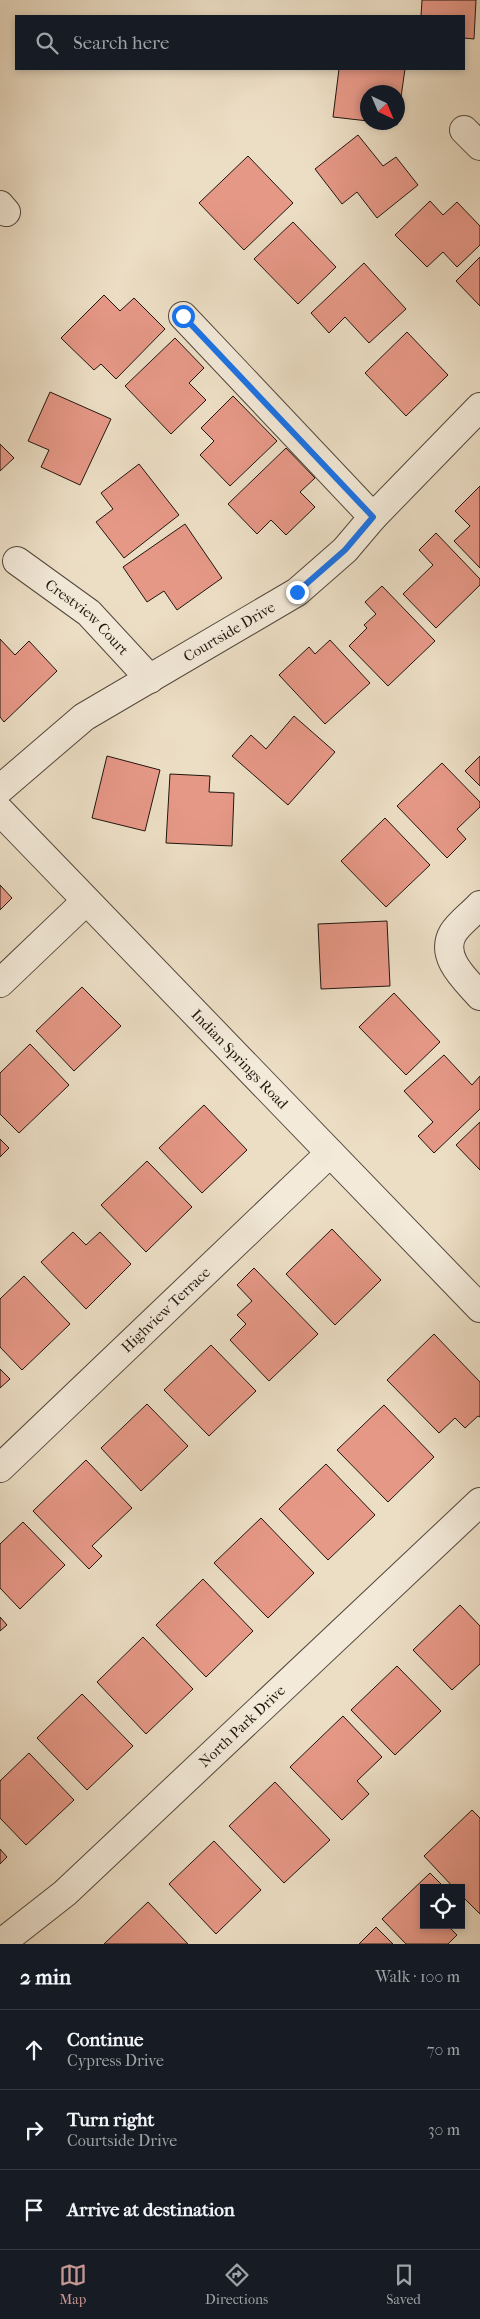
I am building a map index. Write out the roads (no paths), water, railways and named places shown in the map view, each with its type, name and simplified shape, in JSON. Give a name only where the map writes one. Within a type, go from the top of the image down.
[{"type":"street","points":[[183,316],[373,517]]},
{"type":"street","name":"Courtside Drive","points":[[0,789],[84,717],[297,592],[345,550],[373,517],[480,407]]},
{"type":"street","name":"Crestview Court","points":[[17,562],[89,613],[150,679]]},
{"type":"street","name":"Indian Springs Road","points":[[0,811],[480,1308]]},
{"type":"street","points":[[0,983],[86,900]]},
{"type":"street","points":[[480,905],[453,934],[450,950],[454,966],[480,996]]},
{"type":"street","name":"Highview Terrace","points":[[0,1468],[330,1153]]},
{"type":"street","name":"North Park Drive","points":[[0,1944],[65,1894],[480,1502]]}]
